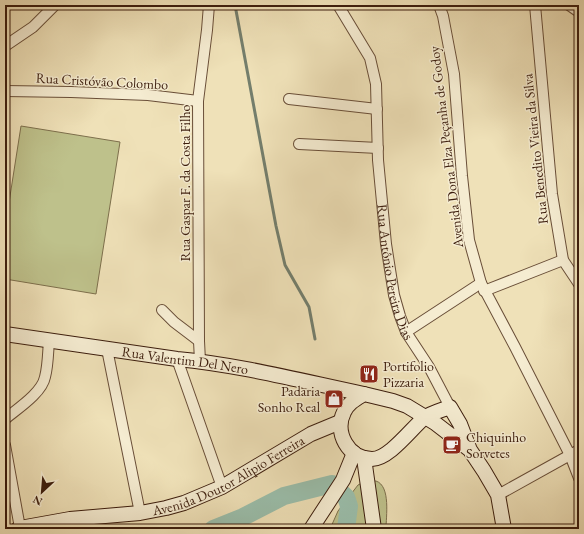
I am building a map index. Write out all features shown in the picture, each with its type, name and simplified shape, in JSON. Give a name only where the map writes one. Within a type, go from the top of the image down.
[{"type":"main road","name":"Rua Valentim Del Nero","points":[[5,334],[200,361],[281,376],[364,394]]},
{"type":"main road","points":[[450,407],[425,417],[390,451],[378,458],[372,459],[359,456],[346,445],[341,434],[340,422],[344,411],[351,402],[364,394],[407,406],[425,417],[470,450],[498,496],[504,529]]},
{"type":"main road","name":"Rua Antônio Pereira Dias","points":[[450,407],[460,424],[470,450]]},
{"type":"main road","name":"Avenida Doutor Alipio Ferreira","points":[[19,528],[70,519],[140,513],[184,503],[222,488],[312,434],[340,422]]},
{"type":"main road","points":[[311,529],[359,456]]},
{"type":"main road","points":[[359,456],[374,529]]},
{"type":"street","points":[[5,46],[33,27],[55,5]]},
{"type":"street","name":"Rua Gaspar F. da Costa Filho","points":[[200,361],[198,102],[207,30],[208,5]]},
{"type":"street","name":"Rua Antônio Pereira Dias","points":[[338,5],[370,58],[376,84],[378,160],[386,244],[394,295],[406,332],[429,367],[450,407]]},
{"type":"street","name":"Avenida Dona Elza Peçanha de Godoy","points":[[439,5],[443,16],[454,74],[462,176],[469,240],[483,287],[570,455],[579,478]]},
{"type":"street","name":"Rua Benedito Vieira da Silva","points":[[535,5],[552,194],[563,260],[579,284]]},
{"type":"street","points":[[569,5],[579,12]]},
{"type":"street","name":"Rua Cristóvão Colombo","points":[[5,91],[148,95],[198,102]]},
{"type":"street","points":[[289,99],[377,109]]},
{"type":"street","points":[[299,144],[378,148]]},
{"type":"street","points":[[406,332],[483,287],[563,260]]},
{"type":"street","points":[[162,310],[174,322],[199,341]]},
{"type":"street","points":[[5,419],[31,398],[43,385],[49,340]]},
{"type":"street","points":[[107,349],[140,513]]},
{"type":"street","points":[[177,359],[222,488]]},
{"type":"street","points":[[5,445],[8,479],[19,528]]},
{"type":"street","points":[[498,496],[579,450]]},
{"type":"green space","points":[[21,126],[120,142],[96,294],[5,279],[5,228]]},
{"type":"green space","points":[[366,481],[376,481],[381,484],[384,489],[387,502],[386,529],[330,529],[338,511],[358,485]]},
{"type":"waterway","points":[[235,5],[276,226],[285,265],[309,307],[315,339]]},
{"type":"waterway","points":[[213,529],[243,517],[284,496],[332,484],[346,497],[349,506],[346,529]]},
{"type":"place","name":"Portifolio Pizzaria","points":[[369,374]]},
{"type":"place","name":"Padaria Sonho Real","points":[[334,399]]},
{"type":"place","name":"Chiquinho Sorvetes","points":[[452,445]]}]
